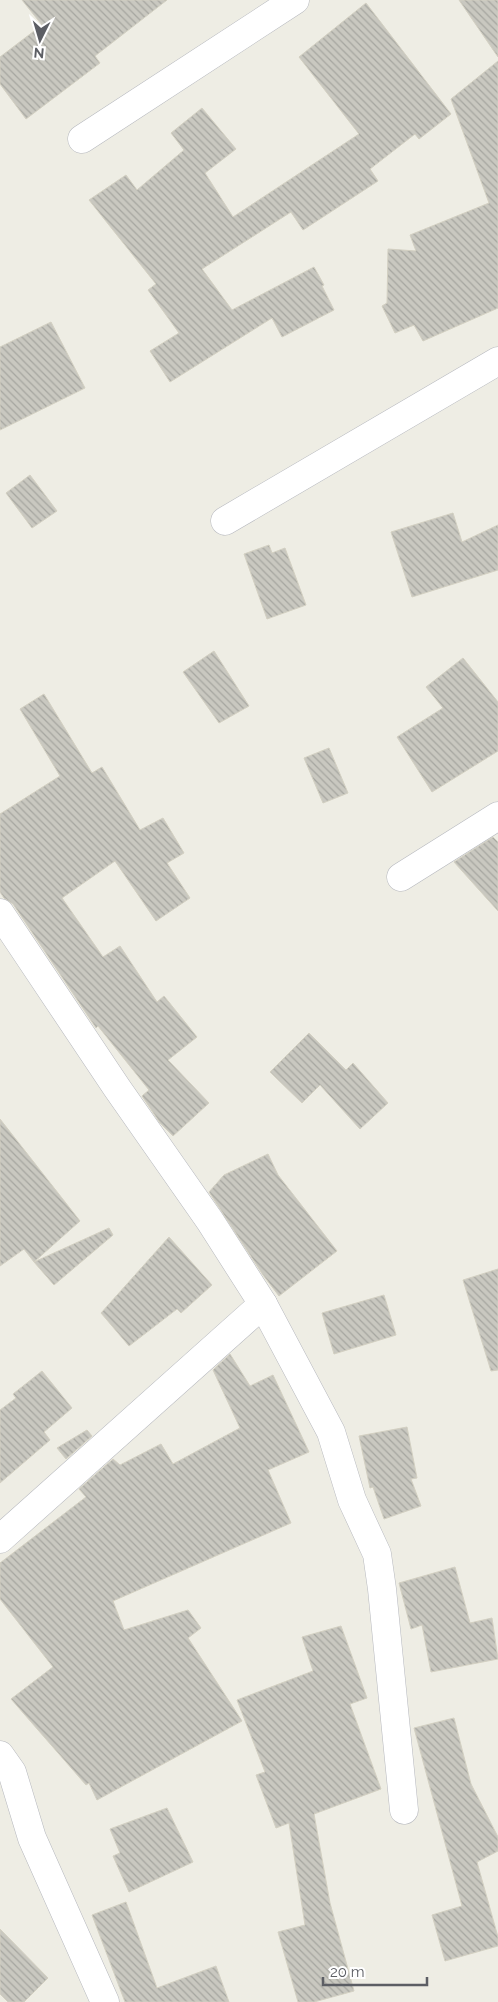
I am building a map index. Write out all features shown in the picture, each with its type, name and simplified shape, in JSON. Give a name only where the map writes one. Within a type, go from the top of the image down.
[{"type":"street","points":[[82,139],[295,0]]},
{"type":"street","points":[[225,521],[498,361]]},
{"type":"street","points":[[401,877],[498,816]]},
{"type":"street","points":[[0,913],[117,1088],[210,1221],[263,1304],[331,1432],[352,1500],[376,1554],[382,1589],[404,1810]]},
{"type":"street","points":[[0,1539],[263,1304]]},
{"type":"street","points":[[0,1755],[12,1772],[32,1838],[105,2002]]},
{"type":"building","points":[[22,0],[167,0],[95,56],[100,63],[26,119],[0,84],[0,57],[42,25]]},
{"type":"building","points":[[459,0],[498,0],[498,57]]},
{"type":"building","points":[[366,3],[451,114],[419,139],[415,134],[370,169],[378,181],[303,230],[291,212],[202,269],[232,310],[314,267],[334,310],[282,337],[272,318],[170,382],[150,351],[179,333],[148,290],[156,284],[89,200],[126,175],[137,190],[184,150],[171,133],[202,108],[236,149],[205,173],[233,217],[359,134],[299,57]]},
{"type":"building","points":[[498,61],[498,308],[423,341],[414,325],[395,333],[382,306],[387,303],[388,249],[416,251],[410,235],[489,203],[451,99]]},
{"type":"building","points":[[51,322],[85,388],[0,430],[0,347]]},
{"type":"building","points":[[30,475],[57,511],[32,528],[6,493]]},
{"type":"building","points":[[453,513],[462,542],[498,525],[498,570],[412,597],[391,532]]},
{"type":"building","points":[[269,545],[272,553],[285,548],[306,605],[267,619],[244,554]]},
{"type":"building","points":[[214,651],[249,706],[219,723],[183,672]]},
{"type":"building","points":[[463,658],[498,702],[498,751],[432,792],[397,737],[443,708],[426,687]]},
{"type":"building","points":[[44,694],[92,773],[102,767],[140,830],[163,818],[184,853],[167,863],[190,898],[156,921],[115,861],[62,898],[103,957],[120,946],[157,1002],[164,996],[197,1037],[168,1060],[209,1103],[173,1136],[160,1123],[142,1096],[149,1090],[98,1026],[96,1028],[13,904],[4,898],[0,892],[0,814],[60,776],[20,709]]},
{"type":"building","points":[[329,748],[348,793],[323,803],[304,758]]},
{"type":"building","points":[[493,837],[498,842],[498,911],[454,862]]},
{"type":"building","points":[[309,1033],[346,1070],[353,1063],[388,1103],[360,1129],[320,1085],[302,1103],[270,1072]]},
{"type":"building","points":[[0,1119],[80,1221],[34,1262],[24,1249],[0,1266]]},
{"type":"building","points":[[268,1154],[278,1175],[337,1251],[279,1296],[263,1275],[209,1192],[224,1175]]},
{"type":"building","points":[[109,1228],[113,1235],[54,1285],[34,1262]]},
{"type":"building","points":[[169,1237],[212,1285],[181,1313],[177,1309],[129,1346],[101,1313]]},
{"type":"building","points":[[498,1269],[498,1370],[491,1371],[463,1280]]},
{"type":"building","points":[[384,1295],[396,1335],[334,1354],[322,1313]]},
{"type":"building","points":[[230,1354],[250,1386],[273,1375],[309,1452],[268,1470],[291,1523],[113,1601],[124,1630],[188,1610],[201,1628],[188,1638],[242,1721],[97,1800],[89,1783],[86,1785],[11,1699],[53,1667],[0,1599],[0,1563],[86,1497],[79,1489],[113,1459],[120,1465],[161,1444],[173,1464],[240,1428],[213,1370]]},
{"type":"building","points":[[42,1371],[72,1408],[44,1432],[50,1440],[0,1483],[0,1410],[16,1398],[13,1394]]},
{"type":"building","points":[[407,1427],[417,1478],[411,1479],[421,1506],[384,1519],[373,1487],[370,1488],[359,1436]]},
{"type":"building","points":[[87,1430],[92,1436],[66,1459],[57,1448]]},
{"type":"building","points":[[455,1567],[470,1623],[492,1618],[498,1659],[431,1672],[422,1625],[411,1629],[399,1583]]},
{"type":"building","points":[[341,1626],[367,1698],[350,1704],[381,1789],[314,1814],[330,1903],[354,1991],[314,2002],[298,2002],[278,1932],[305,1925],[289,1823],[276,1828],[256,1775],[265,1772],[237,1700],[313,1671],[302,1637]]},
{"type":"building","points":[[454,1718],[471,1784],[498,1837],[498,1851],[477,1862],[498,1937],[498,1946],[445,1961],[432,1915],[462,1906],[414,1728]]},
{"type":"building","points":[[167,1808],[193,1862],[129,1892],[113,1856],[120,1853],[110,1829]]},
{"type":"building","points":[[126,1902],[157,1988],[216,1966],[229,2002],[125,2002],[92,1915]]},
{"type":"building","points":[[0,1929],[48,1978],[24,2002],[8,2002],[0,1994]]}]
